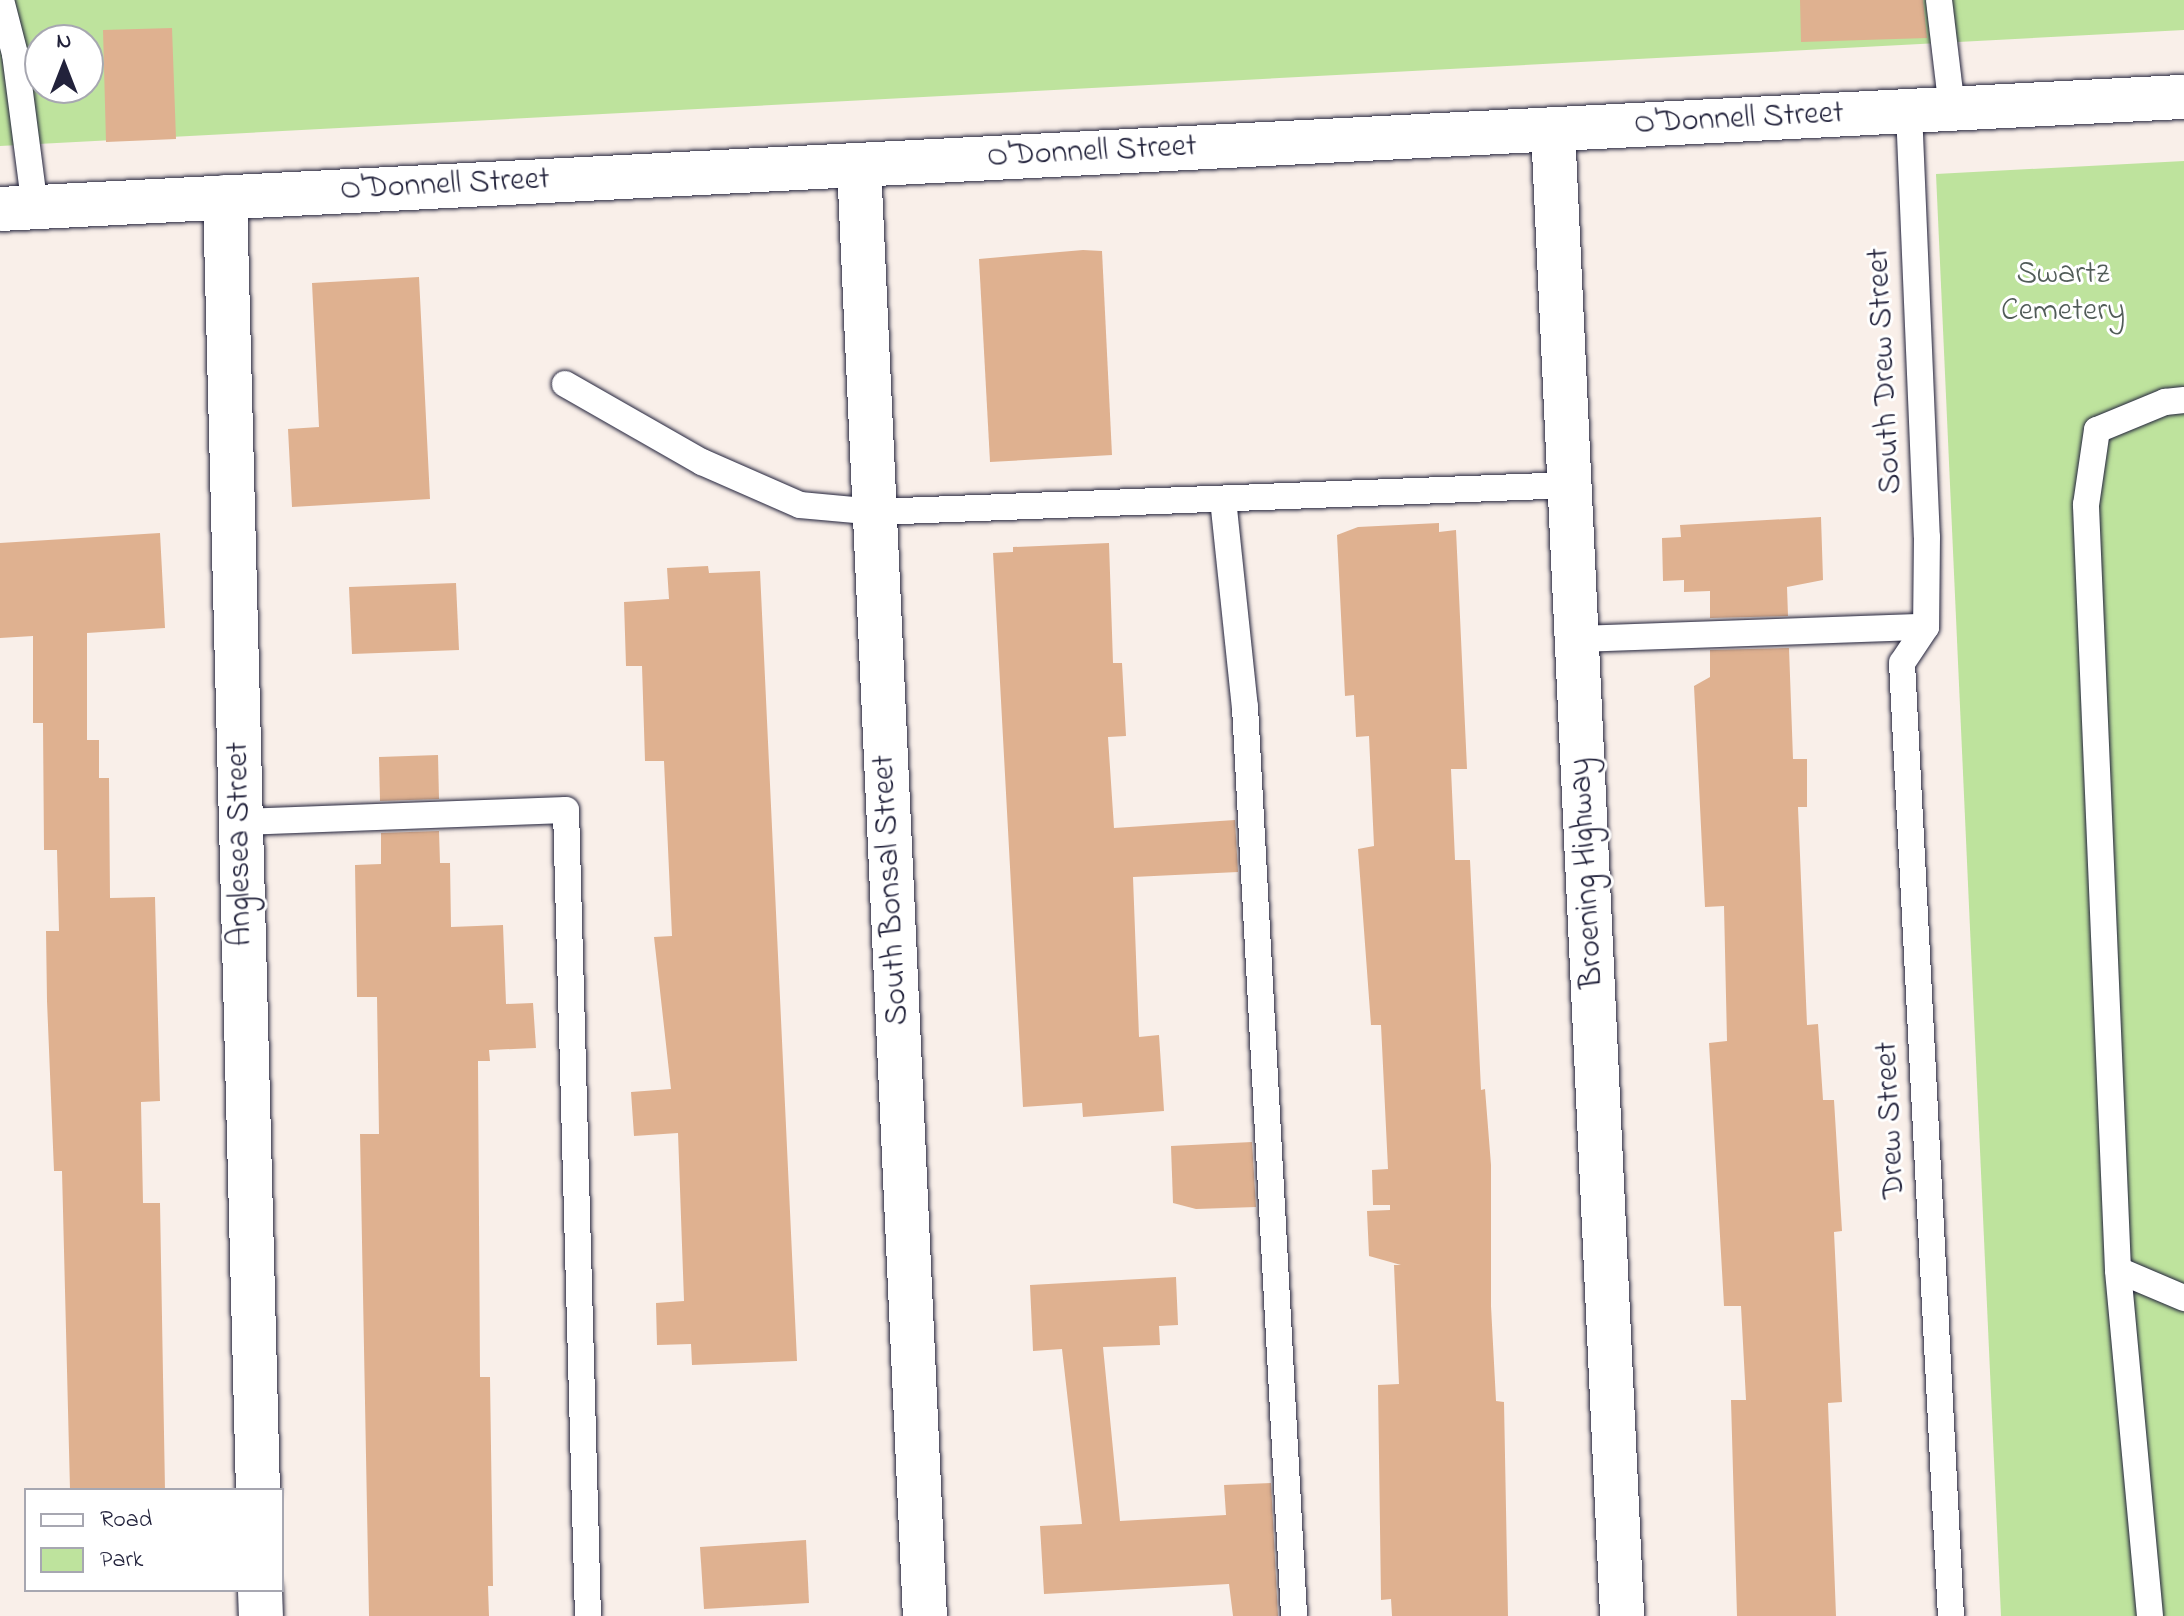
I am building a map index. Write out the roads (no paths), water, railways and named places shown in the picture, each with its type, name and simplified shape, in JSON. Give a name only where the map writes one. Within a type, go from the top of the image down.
[{"type":"street","name":"O'Donnell Street","points":[[17,208],[2184,97]]},
{"type":"street","name":"Broening Highway","points":[[1553,129],[1622,1616]]},
{"type":"street","name":"South Bonsal Street","points":[[859,165],[925,1616]]},
{"type":"street","name":"Anglesea Street","points":[[225,197],[258,1488]]},
{"type":"street","points":[[260,1592],[261,1616]]},
{"type":"lane","points":[[1,0],[15,54],[17,208]]},
{"type":"lane","points":[[1939,0],[1952,109]]},
{"type":"lane","name":"South Drew Street","points":[[1909,111],[1927,537],[1926,627]]},
{"type":"lane","points":[[565,384],[702,462],[800,505],[875,512],[1570,485]]},
{"type":"lane","points":[[2150,1616],[2118,1270],[2086,505],[2097,430],[2165,402],[2184,400]]},
{"type":"lane","points":[[1223,499],[1245,707],[1294,1616]]},
{"type":"lane","points":[[1577,639],[1926,627]]},
{"type":"lane","name":"Drew Street","points":[[1926,627],[1902,663],[1951,1616]]},
{"type":"lane","points":[[241,822],[566,810],[588,1616]]},
{"type":"lane","points":[[2118,1270],[2184,1298]]},
{"type":"park label","name":"Swartz Cemetery","points":[[2063,294]]}]
